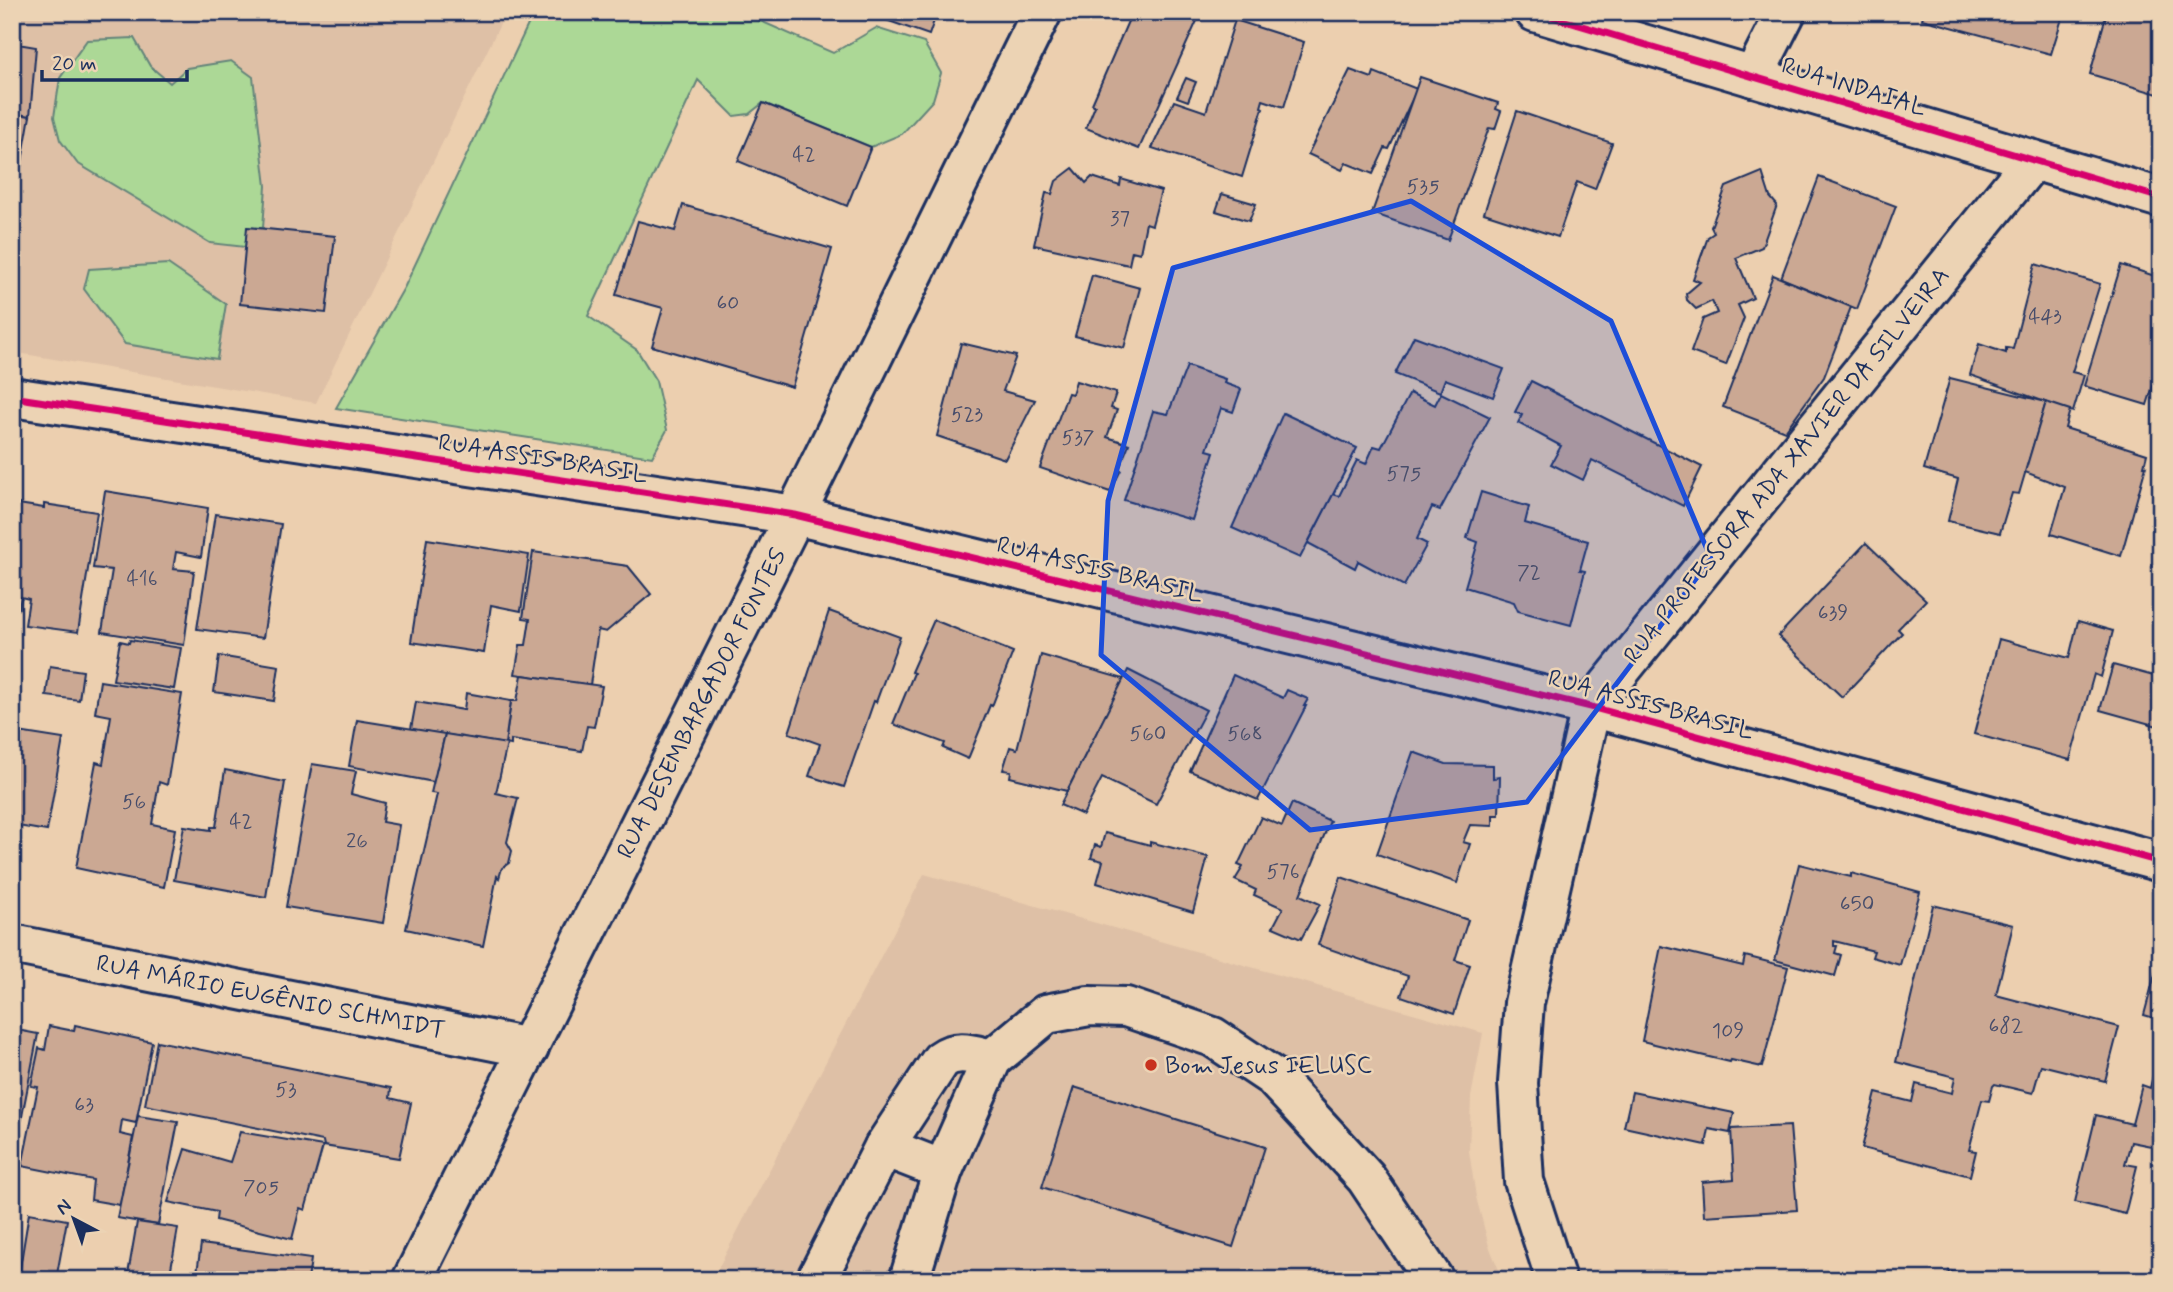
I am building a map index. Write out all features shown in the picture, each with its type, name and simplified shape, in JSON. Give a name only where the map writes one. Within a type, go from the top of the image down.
[{"type":"street","name":"RUA DESEMBARGADOR FONTES","points":[[412,1280],[795,515],[1042,12]]},
{"type":"street","name":"RUA INDAIAL","points":[[1535,12],[2161,198]]},
{"type":"street","points":[[1753,77],[1786,12]]},
{"type":"street","name":"RUA PROFESSORA ADA XAVIER DA SILVEIRA","points":[[1556,1280],[1524,1181],[1518,1083],[1524,1003],[1591,707],[2033,160]]},
{"type":"street","name":"RUA ASSIS BRASIL","points":[[12,397],[795,515],[1591,707],[2161,862]]},
{"type":"street","name":"RUA MÁRIO EUGÊNIO SCHMIDT","points":[[12,944],[529,1048]]},
{"type":"street","points":[[909,1280],[943,1170],[992,1059],[1046,1014],[1089,1006],[1126,1007],[1213,1037],[1273,1077],[1366,1178],[1434,1280]]},
{"type":"street","points":[[816,1280],[884,1147],[941,1060],[950,1053],[963,1052],[992,1059]]},
{"type":"street","points":[[884,1147],[943,1170]]},
{"type":"highlighted area","points":[[1411,201],[1611,321],[1711,559],[1527,802],[1310,830],[1101,655],[1108,501],[1173,268]]},
{"type":"shaded area","points":[[12,12],[506,12],[316,403],[12,352]]},
{"type":"shaded area","name":"Bom Jesus IELUSC","points":[[924,874],[1483,1033],[1471,1097],[1469,1151],[1476,1197],[1489,1246],[1503,1280],[712,1280]]},
{"type":"green space","points":[[534,12],[740,12],[833,53],[876,28],[924,43],[941,73],[933,100],[902,134],[871,147],[763,103],[749,114],[734,116],[698,80],[588,316],[637,350],[656,381],[667,430],[652,457],[336,408],[405,286]]},
{"type":"green space","points":[[134,38],[150,66],[170,83],[187,68],[231,61],[253,77],[266,186],[263,228],[248,227],[245,247],[210,243],[77,163],[60,140],[54,117],[60,78],[87,40]]},
{"type":"green space","points":[[168,264],[226,304],[217,359],[125,344],[84,289],[89,269]]},
{"type":"building","points":[[863,12],[937,12],[929,35]]},
{"type":"building","points":[[1132,12],[1201,12],[1139,149],[1086,128],[1095,106],[1092,104]]},
{"type":"building","points":[[1924,12],[2064,12],[2051,54],[1922,19]]},
{"type":"building","points":[[2107,12],[2161,12],[2161,95],[2090,74]]},
{"type":"building","points":[[1235,20],[1304,42],[1284,107],[1263,100],[1263,108],[1242,177],[1152,148],[1174,101],[1206,112]]},
{"type":"building","points":[[12,43],[36,47],[30,116],[12,113]]},
{"type":"building","points":[[1350,70],[1372,78],[1374,72],[1417,89],[1389,149],[1385,148],[1373,174],[1346,163],[1342,170],[1308,154]]},
{"type":"building","points":[[1420,77],[1498,103],[1496,109],[1501,111],[1495,129],[1489,128],[1448,240],[1372,213]]},
{"type":"building","points":[[1186,78],[1196,82],[1188,101],[1177,97]]},
{"type":"building","points":[[763,103],[871,147],[847,206],[738,161]]},
{"type":"building","points":[[1517,111],[1612,143],[1595,189],[1577,182],[1558,237],[1484,213]]},
{"type":"building","points":[[12,113],[30,116],[12,218]]},
{"type":"building","points":[[1073,168],[1086,183],[1092,177],[1120,186],[1121,179],[1161,191],[1152,225],[1146,223],[1140,253],[1132,251],[1129,265],[1034,245],[1046,193],[1052,194],[1056,181]]},
{"type":"building","points":[[1762,172],[1770,197],[1777,205],[1762,247],[1736,258],[1753,298],[1738,305],[1744,318],[1726,365],[1691,352],[1703,319],[1717,313],[1712,301],[1696,309],[1687,300],[1686,294],[1700,282],[1693,279],[1708,237],[1714,233],[1711,227],[1726,187]]},
{"type":"building","points":[[1819,177],[1896,206],[1857,309],[1781,278]]},
{"type":"building","points":[[1222,194],[1256,204],[1249,221],[1216,211]]},
{"type":"building","points":[[683,205],[832,249],[792,387],[652,346],[663,308],[616,295],[638,221],[675,231]]},
{"type":"building","points":[[247,227],[335,236],[326,313],[240,304]]},
{"type":"building","points":[[2035,264],[2100,284],[2072,372],[2084,375],[2073,412],[1970,375],[1979,344],[2006,353],[2006,348],[2013,349]]},
{"type":"building","points":[[2121,265],[2161,278],[2161,361],[2147,405],[2084,386]]},
{"type":"building","points":[[1092,275],[1140,288],[1124,348],[1075,336]]},
{"type":"building","points":[[1773,275],[1851,307],[1824,377],[1785,431],[1723,407]]},
{"type":"building","points":[[1414,336],[1504,369],[1493,397],[1445,379],[1440,392],[1395,374]]},
{"type":"building","points":[[961,343],[1016,356],[1003,391],[1035,400],[1005,459],[937,436]]},
{"type":"building","points":[[1187,366],[1225,379],[1224,383],[1241,389],[1233,412],[1221,408],[1207,450],[1214,452],[1192,520],[1124,500],[1153,411],[1168,414]]},
{"type":"building","points":[[1950,378],[2046,402],[2019,494],[2012,493],[2000,533],[1948,521],[1958,479],[1924,469]]},
{"type":"building","points":[[1076,381],[1116,393],[1111,408],[1117,410],[1107,437],[1129,444],[1119,469],[1121,470],[1110,492],[1040,468],[1068,393],[1072,394]]},
{"type":"building","points":[[1531,381],[1702,467],[1683,506],[1592,460],[1583,480],[1551,464],[1561,446],[1518,423],[1522,415],[1515,412]]},
{"type":"building","points":[[1410,393],[1435,405],[1441,393],[1490,417],[1440,510],[1432,507],[1417,539],[1427,544],[1404,586],[1358,561],[1355,568],[1308,543],[1333,494],[1339,496],[1357,460],[1366,464],[1374,446],[1381,448]]},
{"type":"building","points":[[2046,402],[2070,410],[2065,428],[2147,454],[2121,556],[2051,534],[2065,487],[2025,472]]},
{"type":"building","points":[[1283,413],[1357,448],[1300,558],[1232,528]]},
{"type":"building","points":[[105,491],[208,508],[201,557],[176,552],[173,569],[194,571],[184,645],[102,632],[112,570],[93,568]]},
{"type":"building","points":[[1481,492],[1529,507],[1525,523],[1588,541],[1580,570],[1585,571],[1571,625],[1518,611],[1514,602],[1465,587],[1478,542],[1467,538]]},
{"type":"building","points":[[12,503],[44,508],[44,504],[97,512],[78,632],[25,625],[29,599],[21,597],[19,608],[12,607]]},
{"type":"building","points":[[215,514],[281,524],[263,638],[197,629]]},
{"type":"building","points":[[427,539],[529,555],[521,611],[491,605],[484,653],[411,642]]},
{"type":"building","points":[[1866,543],[1926,600],[1898,629],[1902,633],[1842,697],[1778,636]]},
{"type":"building","points":[[533,552],[628,566],[651,594],[606,632],[598,630],[590,685],[515,674],[520,645],[526,645],[530,619],[523,618]]},
{"type":"building","points":[[829,611],[900,637],[844,787],[809,776],[820,744],[789,733]]},
{"type":"building","points":[[934,620],[1013,652],[968,759],[943,748],[945,743],[893,724],[914,673],[911,672]]},
{"type":"building","points":[[2078,621],[2113,631],[2101,677],[2094,674],[2070,760],[1974,734],[1999,639],[2069,658]]},
{"type":"building","points":[[130,640],[181,648],[174,689],[113,680],[120,641],[129,643]]},
{"type":"building","points":[[1041,655],[1124,679],[1067,791],[1010,777],[1011,771],[1003,770],[1010,747],[1017,749]]},
{"type":"building","points":[[219,656],[279,666],[274,701],[214,692]]},
{"type":"building","points":[[2113,665],[2161,678],[2161,727],[2100,710]]},
{"type":"building","points":[[50,666],[83,671],[79,700],[46,696]]},
{"type":"building","points":[[1128,670],[1206,710],[1156,804],[1102,778],[1083,815],[1060,805]]},
{"type":"building","points":[[522,675],[602,686],[594,727],[587,726],[582,751],[511,740],[511,745],[505,744],[511,701],[517,701]]},
{"type":"building","points":[[1233,675],[1283,698],[1287,690],[1308,699],[1258,800],[1190,771]]},
{"type":"building","points":[[100,681],[182,694],[167,785],[159,782],[152,824],[175,829],[164,887],[76,868],[96,762],[103,764],[111,716],[95,713]]},
{"type":"building","points":[[466,693],[511,701],[505,744],[411,729],[416,702],[464,710]]},
{"type":"building","points":[[357,720],[445,734],[434,782],[349,766]]},
{"type":"building","points":[[12,731],[63,739],[47,831],[12,825]]},
{"type":"building","points":[[445,734],[507,744],[496,793],[518,798],[507,842],[512,851],[509,863],[502,868],[499,878],[497,876],[483,946],[406,929],[437,794],[431,793]]},
{"type":"building","points":[[1413,752],[1446,764],[1493,765],[1493,778],[1500,777],[1499,815],[1493,815],[1493,826],[1470,825],[1463,842],[1470,844],[1457,883],[1377,854]]},
{"type":"building","points":[[312,764],[356,771],[351,794],[385,803],[382,822],[399,825],[383,923],[286,907]]},
{"type":"building","points":[[225,770],[285,782],[266,897],[174,880],[184,826],[211,830],[211,827],[216,827]]},
{"type":"building","points":[[1292,803],[1330,821],[1300,895],[1320,904],[1301,939],[1273,927],[1283,908],[1254,895],[1256,890],[1235,880],[1243,867],[1238,865],[1261,817],[1282,826]]},
{"type":"building","points":[[1105,833],[1208,857],[1193,912],[1097,883],[1103,861],[1091,858],[1095,845],[1101,847]]},
{"type":"building","points":[[1799,864],[1851,877],[1851,873],[1920,892],[1900,965],[1872,957],[1874,951],[1834,941],[1834,946],[1837,946],[1835,953],[1841,955],[1835,976],[1775,960]]},
{"type":"building","points":[[1341,877],[1468,920],[1455,960],[1470,965],[1454,1014],[1401,996],[1408,976],[1318,945]]},
{"type":"building","points":[[1933,905],[2013,925],[1996,995],[2119,1027],[2105,1081],[2041,1065],[2033,1093],[1995,1084],[1993,1086],[1989,1101],[1982,1100],[1969,1150],[1976,1151],[1970,1176],[1862,1148],[1876,1093],[1912,1102],[1916,1084],[1952,1093],[1955,1077],[1896,1062]]},
{"type":"building","points":[[1661,946],[1743,966],[1745,956],[1788,967],[1762,1067],[1642,1041]]},
{"type":"building","points":[[2158,963],[2161,963],[2161,1020],[2144,1015]]},
{"type":"building","points":[[75,1025],[152,1042],[136,1123],[122,1120],[120,1134],[133,1137],[120,1205],[91,1200],[93,1180],[22,1166],[38,1087],[31,1086],[39,1048],[45,1050],[49,1026],[74,1031]]},
{"type":"building","points":[[12,1029],[38,1034],[12,1168]]},
{"type":"building","points":[[157,1041],[391,1088],[390,1098],[411,1103],[399,1158],[324,1146],[323,1141],[145,1105]]},
{"type":"building","points":[[2161,1042],[2161,1148],[2131,1142],[2125,1164],[2137,1166],[2125,1214],[2075,1202],[2096,1115],[2132,1124],[2142,1085],[2150,1088]]},
{"type":"building","points":[[1074,1087],[1265,1147],[1233,1247],[1042,1187]]},
{"type":"building","points":[[1632,1092],[1734,1113],[1730,1133],[1709,1129],[1706,1145],[1624,1127]]},
{"type":"building","points":[[138,1116],[178,1122],[158,1225],[117,1218]]},
{"type":"building","points":[[1790,1126],[1797,1210],[1704,1216],[1702,1182],[1734,1179],[1731,1129]]},
{"type":"building","points":[[240,1132],[323,1146],[305,1210],[300,1208],[292,1239],[216,1220],[217,1212],[168,1202],[185,1149],[230,1162]]},
{"type":"building","points":[[29,1213],[67,1220],[56,1280],[18,1280]]},
{"type":"building","points":[[137,1222],[178,1228],[169,1280],[127,1280]]},
{"type":"building","points":[[201,1244],[311,1259],[308,1280],[196,1280]]},
{"type":"building","points":[[1949,1271],[1985,1280],[1947,1280]]},
{"type":"cycle path","points":[[1535,12],[2161,198]]},
{"type":"cycle path","points":[[12,397],[795,515],[1591,707],[2161,862]]},
{"type":"place","name":"Bom Jesus IELUSC","points":[[1151,1065]]}]
